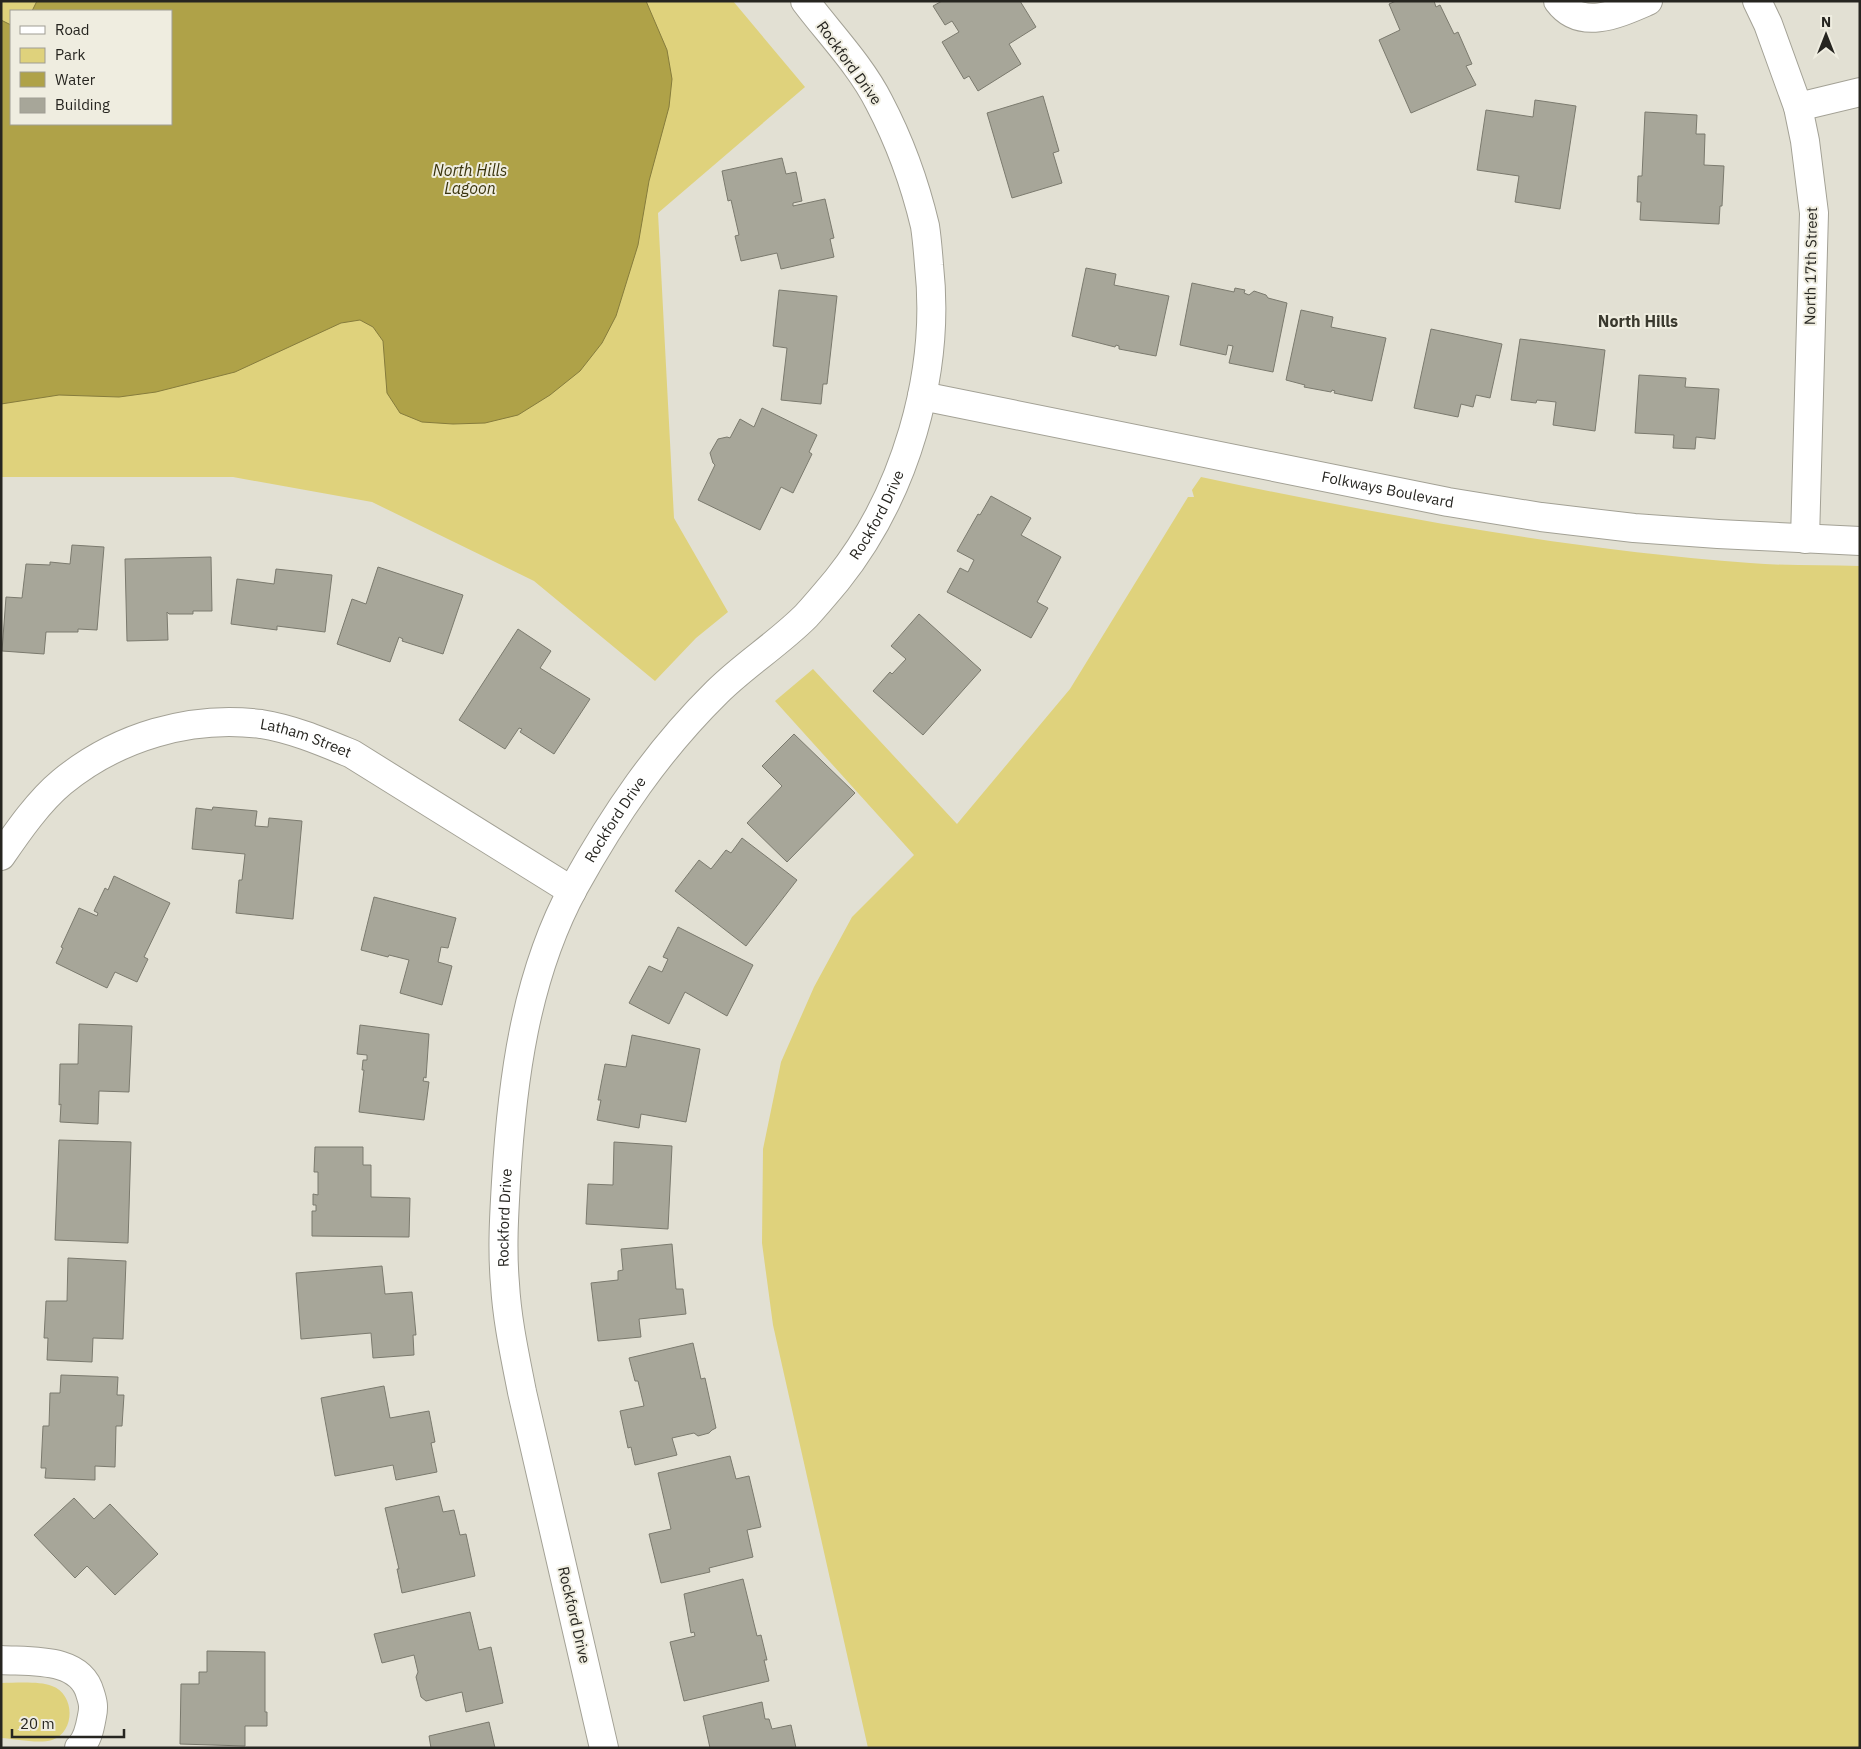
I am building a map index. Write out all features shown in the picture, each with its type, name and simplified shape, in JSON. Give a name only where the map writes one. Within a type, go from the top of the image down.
[{"type":"street","name":"Rockford Drive","points":[[604,1748],[522,1392],[504,1284],[505,1200],[509,1133],[521,1042],[537,981],[551,940],[572,891],[635,787],[664,750],[717,692],[805,617],[837,580],[856,553],[891,492],[908,447],[922,396],[931,342],[932,288],[925,230],[910,176],[878,98],[804,1]]},
{"type":"street","points":[[1558,1],[1562,7],[1580,17],[1600,19],[1621,13],[1648,1]]},
{"type":"street","name":"North 17th Street","points":[[1757,1],[1778,51],[1798,108],[1805,141],[1814,213],[1805,539]]},
{"type":"street","points":[[1798,108],[1860,92]]},
{"type":"street","name":"Folkways Boulevard","points":[[922,396],[1457,503],[1541,517],[1634,528],[1860,541]]},
{"type":"street","name":"Latham Street","points":[[1,856],[28,818],[61,783],[103,754],[127,742],[177,727],[204,723],[262,724],[316,739],[352,754],[572,891]]},
{"type":"street","points":[[1,1660],[57,1664],[76,1672],[88,1687],[94,1707],[84,1744],[79,1748]]},
{"type":"green space","name":"North Hills Lagoon","points":[[1,1],[733,1],[805,87],[658,213],[674,518],[728,612],[696,638],[655,681],[534,581],[372,502],[233,477],[1,477]]},
{"type":"green space","points":[[1201,477],[1405,517],[1543,540],[1681,557],[1764,564],[1860,566],[1860,1748],[868,1748],[773,1325],[762,1243],[763,1149],[781,1062],[814,987],[852,917],[914,855],[775,701],[813,669],[957,824],[1070,689],[1188,497],[1194,497],[1192,490]]},
{"type":"green space","points":[[1,1683],[41,1683],[60,1690],[65,1697],[70,1713],[69,1722],[60,1736],[47,1741],[1,1738]]},
{"type":"water","name":"North Hills Lagoon","points":[[37,1],[646,1],[667,50],[672,79],[669,107],[649,181],[638,245],[616,316],[602,343],[580,371],[550,395],[518,415],[485,423],[453,424],[422,422],[400,413],[387,393],[383,341],[373,327],[360,320],[341,323],[235,372],[156,392],[119,397],[59,395],[1,404],[1,20],[10,24],[10,125],[172,125],[172,10],[32,10]]},
{"type":"building","points":[[942,1],[1020,1],[1036,27],[1009,44],[1021,64],[978,91],[969,76],[964,79],[942,42],[959,32],[952,21],[945,25],[933,6]]},
{"type":"building","points":[[1396,1],[1434,1],[1436,7],[1440,5],[1454,34],[1458,32],[1472,64],[1466,66],[1476,85],[1411,113],[1379,40],[1400,30],[1389,4]]},
{"type":"building","points":[[1043,96],[1059,151],[1053,153],[1062,183],[1012,198],[987,113]]},
{"type":"building","points":[[1535,100],[1576,106],[1560,209],[1515,202],[1519,176],[1477,170],[1486,110],[1533,117]]},
{"type":"building","points":[[1645,112],[1697,115],[1696,134],[1705,134],[1704,165],[1724,166],[1719,224],[1640,220],[1641,202],[1637,202],[1638,176],[1642,176]]},
{"type":"building","points":[[782,158],[786,174],[796,172],[802,201],[793,203],[793,206],[825,199],[834,238],[830,239],[834,257],[781,269],[777,253],[741,261],[735,236],[739,235],[731,200],[728,201],[722,171]]},
{"type":"building","points":[[1086,268],[1116,274],[1114,285],[1169,296],[1156,356],[1119,349],[1119,346],[1116,345],[1115,347],[1072,336]]},
{"type":"building","points":[[1192,283],[1234,292],[1235,288],[1245,290],[1244,293],[1249,295],[1254,291],[1266,295],[1268,298],[1287,303],[1273,372],[1229,363],[1233,346],[1228,345],[1226,355],[1180,345]]},
{"type":"building","points":[[779,290],[837,296],[827,384],[823,384],[821,404],[781,400],[787,348],[773,346]]},
{"type":"building","points":[[1301,310],[1333,317],[1331,327],[1386,338],[1372,401],[1334,393],[1335,391],[1332,390],[1331,392],[1304,387],[1305,385],[1286,380]]},
{"type":"building","points":[[1431,329],[1502,344],[1490,398],[1476,395],[1473,407],[1461,404],[1458,417],[1414,408]]},
{"type":"building","points":[[1520,339],[1605,350],[1595,431],[1553,425],[1556,402],[1537,400],[1536,403],[1511,400]]},
{"type":"building","points":[[1639,375],[1686,378],[1685,387],[1719,389],[1715,439],[1696,437],[1695,449],[1673,448],[1674,435],[1635,433]]},
{"type":"building","points":[[762,408],[817,435],[809,452],[812,454],[793,493],[781,487],[760,530],[698,500],[715,465],[710,453],[718,439],[730,438],[740,419],[754,427]]},
{"type":"building","points":[[991,496],[1031,518],[1021,535],[1061,557],[1037,602],[1048,608],[1031,638],[947,592],[960,568],[968,572],[974,560],[957,551],[978,514],[980,515]]},
{"type":"building","points":[[72,545],[104,547],[97,630],[78,629],[78,632],[46,632],[44,654],[2,651],[6,597],[22,598],[26,564],[50,565],[50,562],[70,564]]},
{"type":"building","points":[[211,557],[212,611],[193,611],[193,614],[169,614],[167,612],[168,640],[127,641],[125,559]]},
{"type":"building","points":[[378,567],[463,595],[443,654],[402,641],[403,639],[399,637],[390,662],[337,644],[352,599],[366,604]]},
{"type":"building","points":[[276,569],[332,575],[325,632],[277,626],[277,630],[231,624],[237,579],[274,584]]},
{"type":"building","points":[[919,614],[981,670],[923,735],[873,691],[890,672],[892,674],[906,659],[891,646]]},
{"type":"building","points":[[518,629],[551,651],[540,668],[590,699],[554,754],[520,732],[522,729],[519,728],[505,749],[459,720]]},
{"type":"building","points":[[794,734],[855,793],[787,862],[747,823],[782,786],[762,766]]},
{"type":"building","points":[[213,807],[257,811],[255,826],[268,827],[269,818],[302,821],[293,919],[236,913],[239,880],[242,880],[245,854],[192,849],[196,808],[212,810]]},
{"type":"building","points":[[742,838],[797,880],[746,946],[675,891],[699,860],[711,869],[726,850],[731,853]]},
{"type":"building","points":[[114,876],[170,903],[144,957],[148,959],[137,982],[115,972],[107,988],[56,963],[63,948],[61,947],[79,908],[97,916],[98,913],[94,911],[105,888],[108,890]]},
{"type":"building","points":[[374,897],[456,918],[448,948],[441,947],[438,962],[452,966],[442,1005],[400,993],[409,960],[361,950]]},
{"type":"building","points":[[678,927],[753,965],[727,1016],[685,992],[669,1024],[629,1003],[649,966],[662,972],[668,959],[663,957]]},
{"type":"building","points":[[79,1024],[132,1026],[129,1092],[99,1091],[98,1124],[60,1122],[60,1064],[78,1064]]},
{"type":"building","points":[[360,1025],[429,1034],[426,1078],[424,1077],[423,1081],[429,1082],[424,1120],[359,1112],[364,1070],[362,1070],[363,1060],[367,1060],[367,1055],[357,1054]]},
{"type":"building","points":[[632,1035],[700,1049],[686,1122],[641,1114],[639,1128],[597,1120],[601,1100],[598,1100],[605,1064],[626,1067]]},
{"type":"building","points":[[59,1140],[131,1142],[128,1243],[55,1240]]},
{"type":"building","points":[[614,1142],[672,1146],[668,1229],[586,1224],[588,1184],[613,1185]]},
{"type":"building","points":[[315,1147],[363,1147],[363,1165],[371,1165],[371,1197],[410,1198],[409,1237],[312,1236],[312,1211],[316,1211],[316,1205],[313,1205],[313,1194],[318,1195],[318,1172],[314,1172]]},
{"type":"building","points":[[672,1244],[676,1289],[683,1289],[686,1314],[639,1319],[641,1337],[598,1341],[591,1283],[618,1280],[618,1271],[623,1270],[621,1249]]},
{"type":"building","points":[[68,1258],[126,1261],[123,1339],[93,1338],[92,1362],[47,1360],[48,1338],[44,1338],[46,1301],[67,1301]]},
{"type":"building","points":[[382,1266],[385,1294],[412,1292],[416,1335],[413,1335],[414,1355],[373,1358],[371,1333],[301,1339],[296,1273]]},
{"type":"building","points":[[693,1343],[701,1379],[705,1378],[716,1428],[709,1433],[698,1436],[694,1433],[672,1438],[677,1455],[635,1465],[631,1447],[628,1448],[620,1411],[644,1406],[638,1381],[635,1381],[629,1358]]},
{"type":"building","points":[[61,1375],[118,1377],[117,1395],[124,1395],[122,1426],[116,1426],[115,1467],[95,1466],[95,1480],[45,1478],[46,1468],[41,1468],[43,1426],[49,1426],[50,1393],[60,1393]]},
{"type":"building","points":[[384,1386],[390,1418],[429,1411],[435,1442],[431,1443],[437,1472],[396,1480],[393,1465],[335,1476],[321,1398]]},
{"type":"building","points":[[730,1456],[736,1479],[749,1476],[761,1527],[747,1530],[753,1557],[709,1568],[710,1572],[661,1583],[649,1534],[671,1529],[658,1473]]},
{"type":"building","points":[[439,1496],[443,1512],[454,1510],[460,1535],[466,1534],[475,1576],[402,1593],[397,1569],[399,1569],[385,1508]]},
{"type":"building","points":[[74,1498],[94,1519],[110,1504],[158,1554],[115,1595],[87,1566],[75,1578],[34,1535]]},
{"type":"building","points":[[743,1579],[757,1636],[761,1635],[767,1660],[764,1660],[769,1681],[684,1701],[670,1642],[695,1636],[694,1632],[691,1633],[684,1594]]},
{"type":"building","points":[[470,1612],[479,1650],[491,1647],[503,1703],[466,1712],[462,1692],[426,1701],[421,1697],[416,1677],[418,1672],[414,1655],[382,1663],[374,1634]]},
{"type":"building","points":[[207,1651],[265,1652],[265,1712],[267,1712],[267,1726],[245,1726],[245,1746],[180,1744],[181,1684],[199,1684],[199,1672],[207,1672]]},
{"type":"building","points":[[762,1702],[765,1719],[769,1719],[772,1729],[791,1725],[796,1748],[710,1748],[703,1716]]},
{"type":"building","points":[[489,1722],[495,1748],[431,1748],[429,1736]]},
{"type":"district","name":"North Hills","points":[[1638,321]]}]
